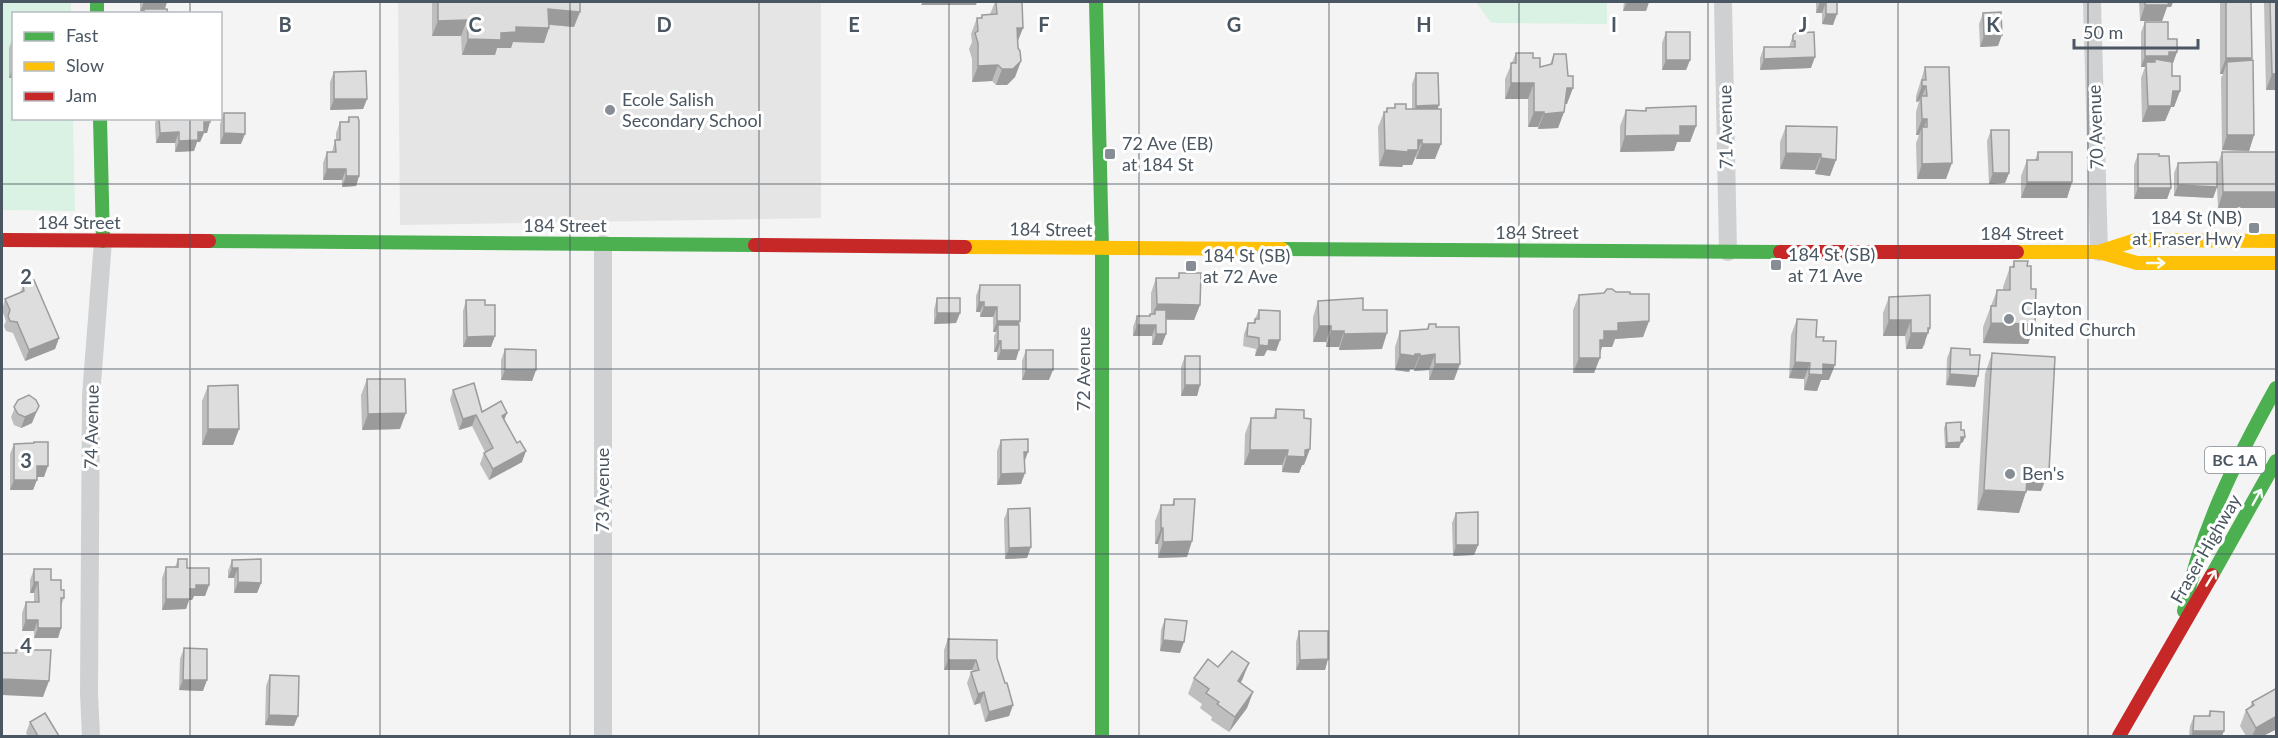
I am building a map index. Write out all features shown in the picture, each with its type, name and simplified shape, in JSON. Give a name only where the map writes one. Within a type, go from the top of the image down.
[{"type":"main road","name":"72 Avenue","points":[[1096,2],[1102,249],[1102,736]]},
{"type":"main road","name":"74 Avenue","points":[[100,120],[103,241]]},
{"type":"main road","name":"184 Street","points":[[2,240],[1102,249],[2099,252],[2137,263],[2276,263]]},
{"type":"main road","name":"184 Street","points":[[2099,252],[2136,240],[2277,241]]},
{"type":"main road","name":"Fraser Highway","points":[[2183,623],[2189,578],[2202,536],[2235,461],[2277,388]]},
{"type":"main road","name":"Fraser Highway","points":[[2119,736],[2183,623],[2212,578],[2277,461]]},
{"type":"street","name":"71 Avenue","points":[[1723,2],[1728,252]]},
{"type":"street","name":"70 Avenue","points":[[2092,2],[2099,252]]},
{"type":"street","name":"74 Avenue","points":[[91,736],[89,693],[92,396],[103,241]]},
{"type":"street","name":"73 Avenue","points":[[603,244],[603,736]]},
{"type":"shaded area","name":"Ecole Salish Secondary School","points":[[398,2],[821,2],[821,218],[400,225]]},
{"type":"green space","points":[[2,2],[71,2],[71,12],[12,12],[12,120],[73,120],[75,211],[2,210]]},
{"type":"green space","points":[[1476,2],[1607,2],[1607,24],[1491,23]]},
{"type":"building","points":[[438,2],[580,2],[580,12],[548,9],[549,28],[516,27],[516,32],[501,33],[501,40],[468,39],[467,20],[438,21]]},
{"type":"building","points":[[996,2],[1022,2],[1023,28],[1017,28],[1021,61],[1013,69],[1002,69],[998,65],[978,66],[978,43],[975,33],[978,31],[977,18],[982,18],[982,15],[997,14]]},
{"type":"building","points":[[1826,2],[1837,2],[1837,14],[1826,14]]},
{"type":"building","points":[[2145,2],[2169,2],[2168,5],[2145,5]]},
{"type":"building","points":[[2226,2],[2251,2],[2252,58],[2226,58]]},
{"type":"building","points":[[2270,2],[2277,2],[2277,74],[2272,74]]},
{"type":"building","points":[[144,9],[167,9],[168,12],[144,12]]},
{"type":"building","points":[[2001,12],[2002,35],[1984,36],[1983,13]]},
{"type":"building","points":[[2145,22],[2168,22],[2168,39],[2177,39],[2177,52],[2169,52],[2169,56],[2145,56]]},
{"type":"building","points":[[1666,32],[1690,32],[1690,60],[1666,60]]},
{"type":"building","points":[[1814,32],[1815,57],[1764,59],[1764,47],[1795,47],[1793,35],[1795,33]]},
{"type":"building","points":[[1516,53],[1533,53],[1533,58],[1540,58],[1540,67],[1552,64],[1554,54],[1566,54],[1568,76],[1573,76],[1573,88],[1567,88],[1564,112],[1544,114],[1544,112],[1534,112],[1534,83],[1511,83],[1511,63],[1516,63]]},
{"type":"building","points":[[2155,59],[2172,62],[2172,76],[2180,76],[2180,91],[2173,91],[2171,106],[2148,106],[2146,62],[2155,62]]},
{"type":"building","points":[[2253,60],[2254,135],[2227,135],[2227,62]]},
{"type":"building","points":[[1925,67],[1949,67],[1952,163],[1922,164],[1922,127],[1927,127],[1927,119],[1922,119],[1921,96],[1927,96],[1926,86],[1922,86],[1922,80],[1926,80]]},
{"type":"building","points":[[366,71],[367,99],[334,99],[334,72]]},
{"type":"building","points":[[1416,73],[1438,73],[1439,105],[1416,106]]},
{"type":"building","points":[[1395,104],[1406,104],[1406,109],[1441,109],[1441,144],[1422,144],[1422,140],[1418,140],[1418,150],[1408,150],[1408,152],[1385,150],[1384,112],[1387,112],[1387,108],[1395,108]]},
{"type":"building","points":[[1696,106],[1696,126],[1680,126],[1680,135],[1625,136],[1626,110],[1646,111],[1646,108]]},
{"type":"building","points":[[224,113],[245,113],[245,134],[224,133]]},
{"type":"building","points":[[349,117],[358,117],[359,121],[359,176],[346,176],[346,169],[327,169],[327,152],[336,152],[335,140],[340,140],[340,122],[349,122]]},
{"type":"building","points":[[159,120],[210,120],[210,122],[204,122],[204,132],[198,132],[198,140],[179,141],[179,132],[160,133]]},
{"type":"building","points":[[1786,126],[1837,127],[1836,160],[1821,158],[1821,154],[1786,153]]},
{"type":"building","points":[[1991,130],[2009,130],[2009,173],[1993,173]]},
{"type":"building","points":[[2038,152],[2072,152],[2072,182],[2027,182],[2027,160],[2038,160]]},
{"type":"building","points":[[2222,152],[2277,152],[2277,192],[2223,192]]},
{"type":"building","points":[[2138,154],[2169,156],[2171,188],[2138,188]]},
{"type":"building","points":[[2217,162],[2217,187],[2178,185],[2178,163]]},
{"type":"building","points":[[2014,261],[2028,261],[2027,266],[2031,266],[2031,289],[2036,289],[2035,324],[1991,323],[1991,306],[1996,306],[1997,290],[2010,290],[2010,267],[2014,267]]},
{"type":"building","points":[[1179,273],[1201,273],[1200,305],[1157,304],[1156,278],[1179,278]]},
{"type":"building","points":[[34,280],[59,338],[29,350],[17,322],[10,321],[8,316],[10,310],[5,299],[24,291],[23,285]]},
{"type":"building","points":[[980,285],[1020,285],[1020,321],[997,321],[997,307],[984,307],[984,302],[979,302]]},
{"type":"building","points":[[1607,289],[1616,292],[1630,292],[1630,294],[1649,294],[1649,321],[1618,323],[1618,331],[1604,331],[1604,340],[1600,340],[1600,358],[1579,358],[1579,295],[1604,293]]},
{"type":"building","points":[[1930,295],[1928,333],[1911,333],[1911,320],[1889,320],[1889,297]]},
{"type":"building","points":[[937,298],[960,298],[960,313],[937,313]]},
{"type":"building","points":[[1363,298],[1363,310],[1387,310],[1387,333],[1344,334],[1344,331],[1331,331],[1331,326],[1319,326],[1318,301]]},
{"type":"building","points":[[466,300],[485,300],[485,305],[495,305],[495,336],[467,337]]},
{"type":"building","points":[[1155,310],[1166,310],[1166,334],[1156,334],[1156,325],[1137,325],[1137,316],[1150,316],[1150,314],[1155,314]]},
{"type":"building","points":[[1259,310],[1280,311],[1280,340],[1269,340],[1268,346],[1259,345],[1259,338],[1247,336],[1248,323],[1255,323],[1255,319],[1259,319]]},
{"type":"building","points":[[1797,319],[1817,320],[1816,337],[1824,337],[1823,341],[1836,341],[1835,365],[1823,364],[1823,375],[1809,374],[1810,363],[1795,362]]},
{"type":"building","points":[[1429,324],[1436,324],[1436,327],[1459,327],[1460,364],[1435,364],[1435,354],[1420,356],[1420,354],[1415,354],[1415,356],[1400,354],[1400,331],[1428,329]]},
{"type":"building","points":[[998,325],[1019,325],[1019,350],[1001,350],[1001,341],[998,341]]},
{"type":"building","points":[[1951,348],[1970,349],[1970,355],[1980,355],[1978,376],[1950,374]]},
{"type":"building","points":[[505,349],[536,350],[536,370],[505,370]]},
{"type":"building","points":[[1026,350],[1053,350],[1053,370],[1026,370]]},
{"type":"building","points":[[1992,353],[2055,357],[2049,471],[2028,469],[2026,492],[1984,490]]},
{"type":"building","points":[[1185,356],[1200,356],[1200,385],[1185,385]]},
{"type":"building","points":[[367,379],[405,379],[406,413],[368,414]]},
{"type":"building","points":[[474,383],[482,412],[501,401],[507,413],[502,416],[517,443],[520,441],[526,451],[493,469],[484,453],[493,448],[476,415],[463,419],[453,390]]},
{"type":"building","points":[[238,385],[239,429],[208,429],[208,386]]},
{"type":"building","points":[[29,395],[36,400],[39,406],[36,412],[25,417],[18,414],[14,407],[18,400]]},
{"type":"building","points":[[1276,409],[1304,410],[1304,418],[1311,419],[1310,449],[1305,450],[1305,457],[1287,456],[1288,450],[1250,450],[1251,418],[1276,418]]},
{"type":"building","points":[[1961,422],[1961,430],[1964,430],[1965,437],[1961,437],[1961,442],[1947,443],[1946,423]]},
{"type":"building","points":[[1028,439],[1028,452],[1024,452],[1025,473],[1001,474],[1001,440]]},
{"type":"building","points":[[48,442],[48,466],[37,466],[37,480],[14,480],[14,444]]},
{"type":"building","points":[[1174,499],[1195,499],[1192,541],[1163,542],[1161,505],[1174,505]]},
{"type":"building","points":[[1030,508],[1031,547],[1009,548],[1008,509]]},
{"type":"building","points":[[1478,512],[1478,545],[1456,545],[1456,513]]},
{"type":"building","points":[[178,559],[187,559],[187,568],[209,568],[209,585],[196,585],[196,589],[190,589],[190,599],[166,599],[166,567],[178,567]]},
{"type":"building","points":[[261,559],[261,583],[238,582],[238,568],[232,568],[232,560]]},
{"type":"building","points":[[34,569],[51,569],[51,580],[61,580],[64,598],[61,598],[61,628],[38,628],[38,620],[26,620],[26,602],[39,602],[38,582],[34,582]]},
{"type":"building","points":[[1165,619],[1187,621],[1184,642],[1163,640]]},
{"type":"building","points":[[1299,631],[1328,631],[1328,659],[1300,660]]},
{"type":"building","points":[[948,639],[997,640],[997,658],[1013,705],[989,712],[984,692],[978,694],[971,672],[979,670],[976,660],[948,660]]},
{"type":"building","points":[[184,648],[207,649],[207,680],[183,680]]},
{"type":"building","points":[[16,650],[51,650],[49,681],[2,679],[2,653],[16,653]]},
{"type":"building","points":[[1232,651],[1249,663],[1238,681],[1253,692],[1235,717],[1217,704],[1219,702],[1206,693],[1209,689],[1194,678],[1208,659],[1218,667]]},
{"type":"building","points":[[270,675],[299,676],[298,716],[269,715]]},
{"type":"building","points":[[2277,688],[2277,716],[2256,728],[2246,710],[2254,705],[2252,702]]},
{"type":"building","points":[[2210,711],[2224,712],[2224,731],[2193,731],[2194,716],[2210,716]]},
{"type":"building","points":[[45,713],[59,736],[38,736],[30,722]]},
{"type":"traffic: fast","points":[[97,2],[97,12]]},
{"type":"traffic: fast","points":[[1096,2],[1102,249],[1102,736]]},
{"type":"traffic: fast","points":[[100,120],[103,241]]},
{"type":"traffic: fast","points":[[209,241],[755,245]]},
{"type":"traffic: fast","points":[[1282,249],[1780,252]]},
{"type":"traffic: fast","points":[[2184,611],[2200,552],[2221,496],[2276,388]]},
{"type":"traffic: fast","points":[[2212,575],[2276,461]]},
{"type":"traffic: slow","points":[[2099,252],[2136,240],[2276,241]]},
{"type":"traffic: slow","points":[[965,247],[1282,249]]},
{"type":"traffic: slow","points":[[2017,252],[2099,252],[2137,263],[2276,263]]},
{"type":"traffic: jam","points":[[2,240],[209,241]]},
{"type":"traffic: jam","points":[[755,245],[965,247]]},
{"type":"traffic: jam","points":[[1780,252],[2017,252]]},
{"type":"traffic: jam","points":[[2119,736],[2212,575]]},
{"type":"place","name":"Ecole Salish Secondary School","points":[[610,110]]},
{"type":"place","name":"72 Ave (EB) at 184 St","points":[[1110,154]]},
{"type":"place","name":"184 St (NB) at Fraser Hwy","points":[[2254,228]]},
{"type":"place","name":"184 St (SB) at 71 Ave","points":[[1776,265]]},
{"type":"place","name":"184 St (SB) at 72 Ave","points":[[1191,266]]},
{"type":"place","name":"Clayton United Church","points":[[2009,319]]},
{"type":"place","name":"Ben's","points":[[2010,474]]}]
